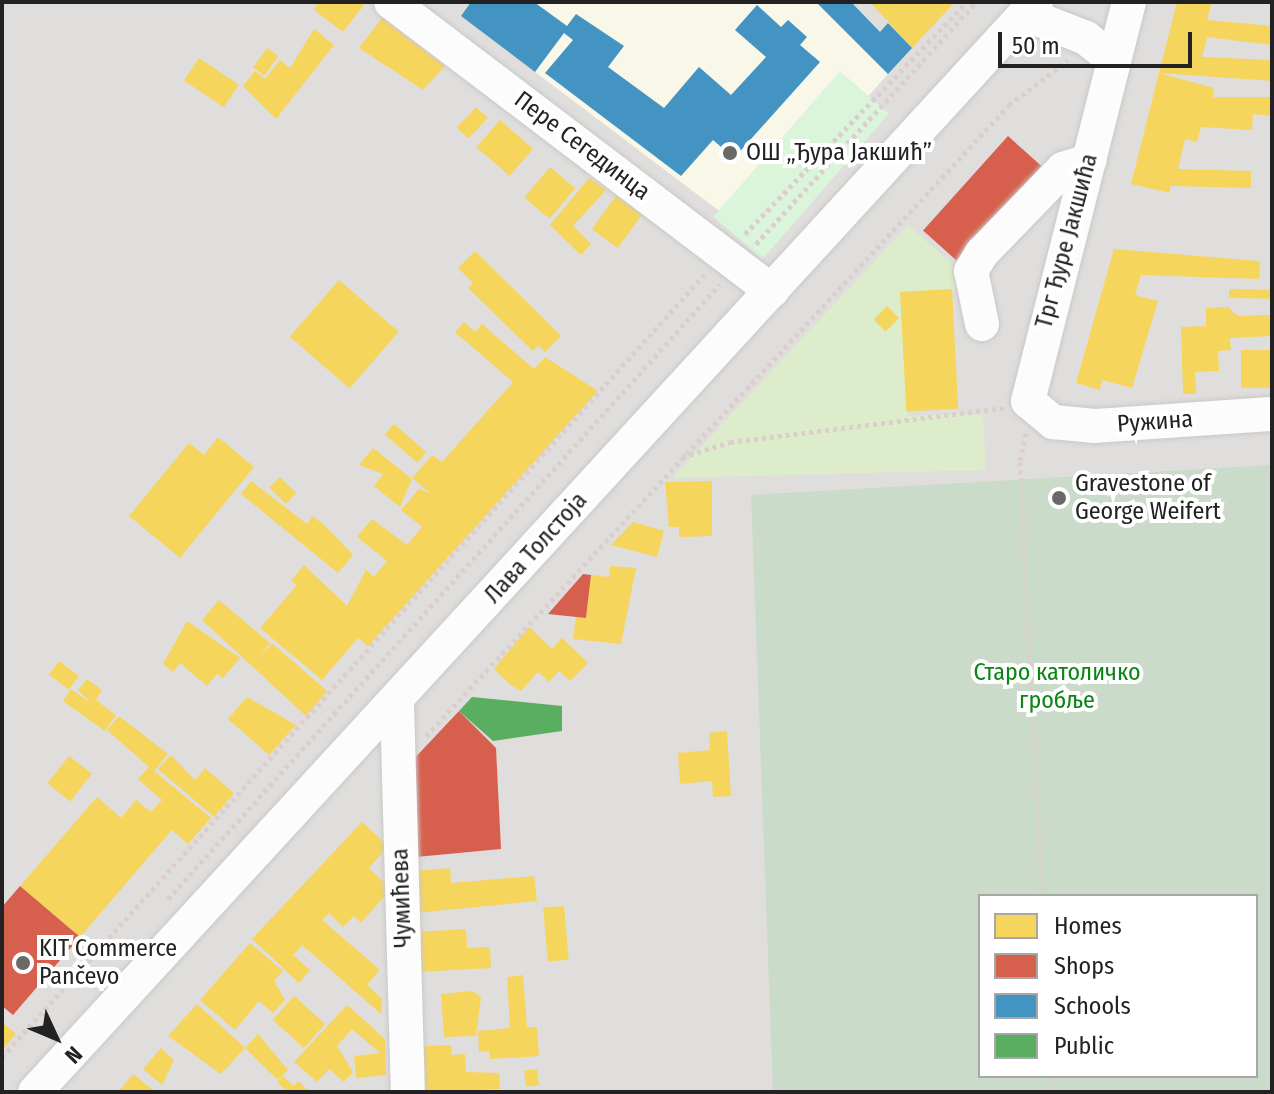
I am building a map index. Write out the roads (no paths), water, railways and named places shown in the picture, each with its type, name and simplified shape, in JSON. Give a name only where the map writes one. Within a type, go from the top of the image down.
[{"type":"street","name":"Пере Сегединца","points":[[391,2],[772,291]]},
{"type":"street","name":"Трг Ђуре Јакшића","points":[[1033,409],[1129,2]]},
{"type":"street","points":[[1031,8],[1086,38],[1114,61]]},
{"type":"street","name":"Лава Толстоја","points":[[35,1092],[397,703],[1031,8]]},
{"type":"street","points":[[982,324],[971,271],[982,253],[1063,169],[1090,160]]},
{"type":"street","name":"Ружина","points":[[1033,409],[1095,426],[1272,414]]},
{"type":"street","name":"Чумићева","points":[[397,703],[408,1092]]},
{"type":"place","name":"ОШ „Ђура Јакшић”","points":[[730,153]]},
{"type":"place","name":"Gravestone of George Weifert","points":[[1059,498]]},
{"type":"place","name":"KIT Commerce Pančevo","points":[[23,963]]},
{"type":"park label","name":"Старо католичко гробље","points":[[1057,687]]}]
